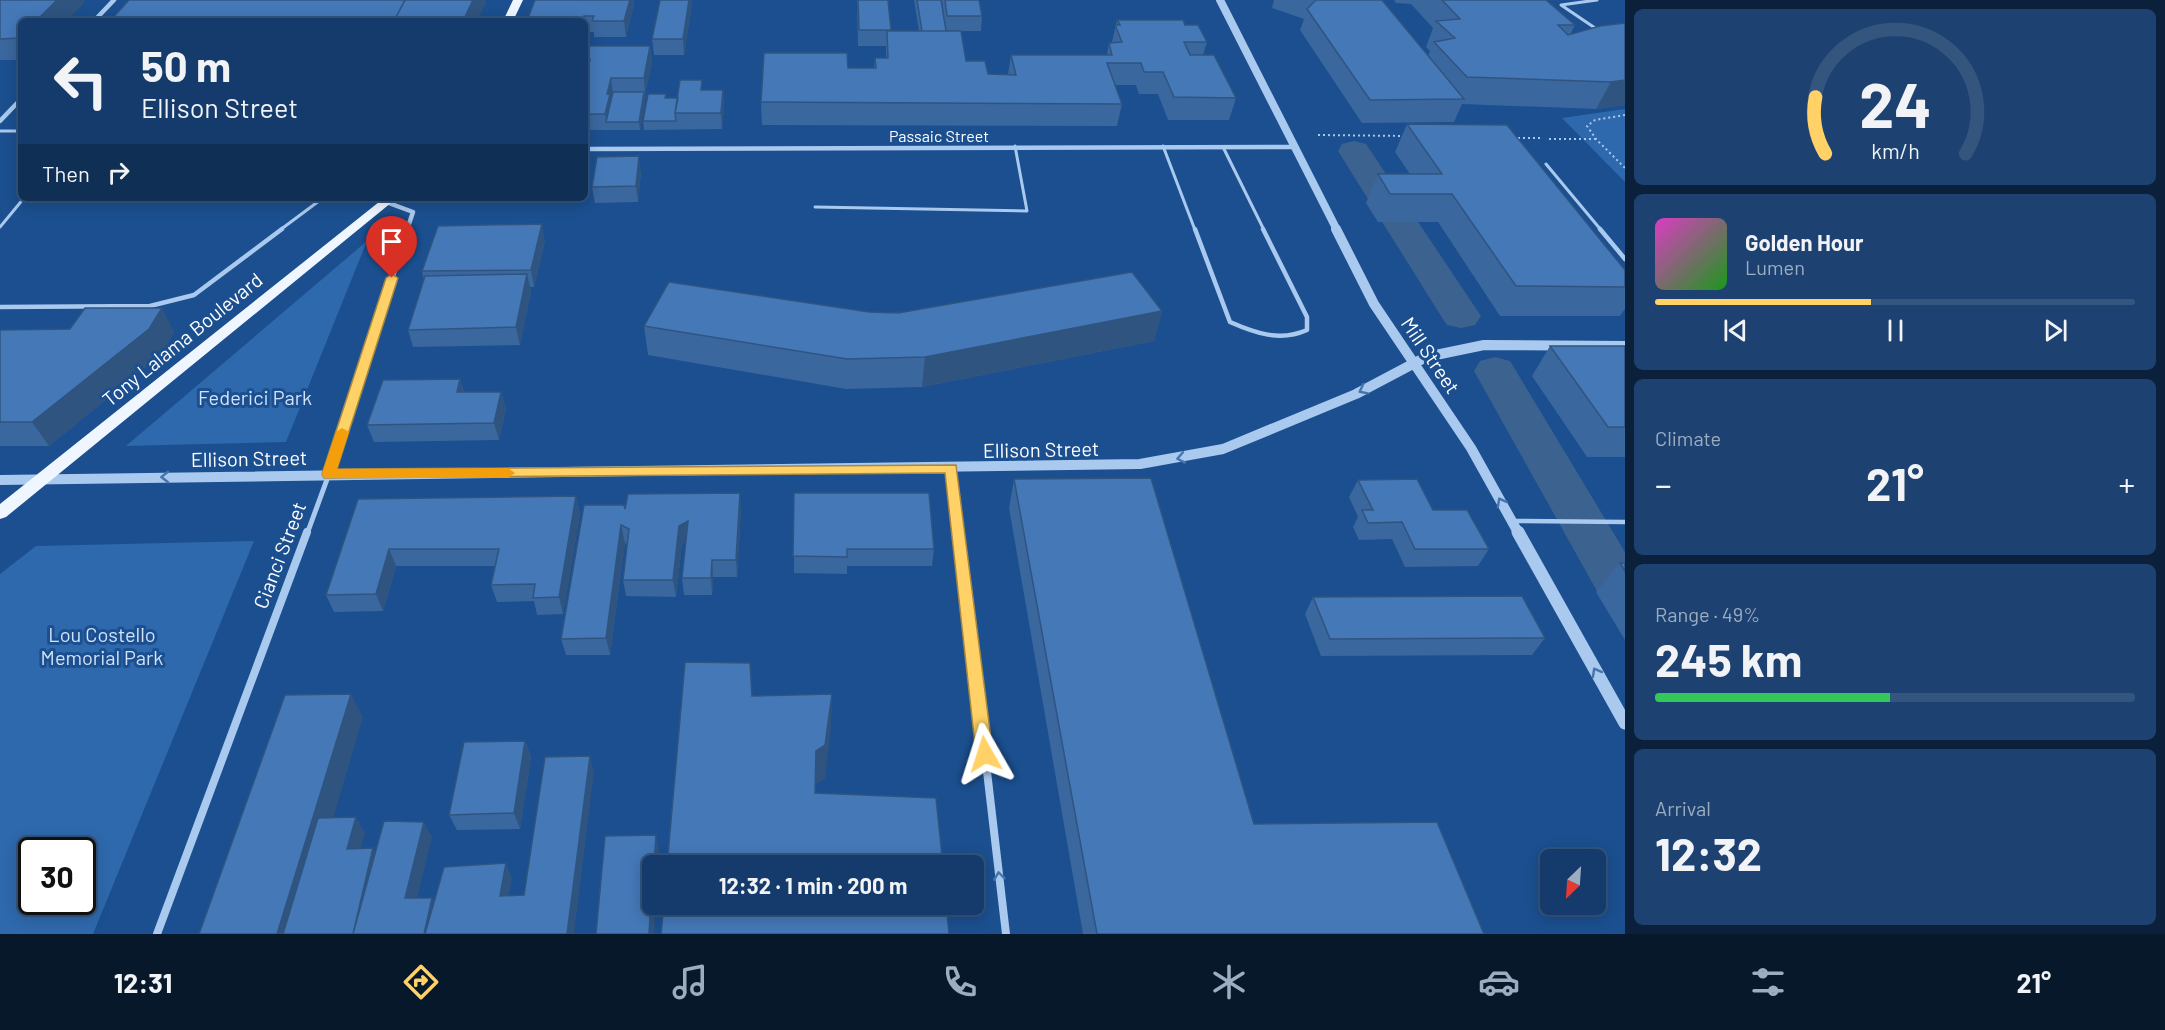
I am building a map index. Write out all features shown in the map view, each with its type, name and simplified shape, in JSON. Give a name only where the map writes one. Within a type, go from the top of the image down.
[{"type":"main road","points":[[509,18],[518,0]]},
{"type":"main road","name":"Tony Lalama Boulevard","points":[[0,513],[388,201]]},
{"type":"street","points":[[97,18],[114,0]]},
{"type":"street","name":"Mill Street","points":[[1220,0],[1374,304],[1471,448],[1625,723]]},
{"type":"street","points":[[0,121],[18,102]]},
{"type":"street","name":"Passaic Street","points":[[588,149],[1294,147]]},
{"type":"street","name":"Cianci Street","points":[[157,934],[329,474],[413,212],[391,201]]},
{"type":"street","name":"Ellison Street","points":[[0,480],[1130,465],[1176,459],[1223,449],[1356,394],[1426,357],[1459,349],[1484,345],[1625,346]]},
{"type":"street","points":[[951,468],[1006,934]]},
{"type":"lane","points":[[1597,0],[1561,5],[1598,30]]},
{"type":"lane","points":[[0,131],[18,131]]},
{"type":"lane","points":[[815,207],[1027,211],[1015,146]]},
{"type":"lane","points":[[1163,146],[1230,322],[1248,330],[1275,336],[1296,336],[1307,330],[1307,317],[1223,147]]},
{"type":"lane","points":[[1546,164],[1625,259]]},
{"type":"lane","points":[[0,226],[21,201]]},
{"type":"lane","points":[[0,307],[150,306],[194,295],[319,201]]},
{"type":"lane","points":[[1512,521],[1625,522]]},
{"type":"path","points":[[1625,115],[1595,120],[1587,126],[1596,139],[1625,168]]},
{"type":"path","points":[[1317,135],[1407,136]]},
{"type":"path","points":[[1513,138],[1596,139]]},
{"type":"green space","points":[[1625,109],[1625,182],[1562,118]]},
{"type":"green space","name":"Federici Park","points":[[367,241],[286,442],[126,446]]},
{"type":"green space","name":"Lou Costello Memorial Park","points":[[254,541],[93,934],[0,934],[0,574],[36,546]]},
{"type":"building","points":[[0,0],[57,0],[39,18],[18,18],[18,38],[0,39]]},
{"type":"building","points":[[129,0],[405,0],[396,18],[113,18]]},
{"type":"building","points":[[405,0],[473,0],[464,18],[396,18]]},
{"type":"building","points":[[535,0],[630,0],[624,21],[592,21],[594,16],[528,18]]},
{"type":"building","points":[[660,0],[689,0],[683,39],[652,39]]},
{"type":"building","points":[[858,0],[888,0],[891,30],[859,30]]},
{"type":"building","points":[[917,0],[941,0],[946,31],[922,31]]},
{"type":"building","points":[[945,0],[979,0],[982,16],[947,16]]},
{"type":"building","points":[[1316,0],[1382,0],[1464,99],[1370,100],[1307,9]]},
{"type":"building","points":[[1442,0],[1546,0],[1575,25],[1558,25],[1568,35],[1600,26],[1625,23],[1625,80],[1611,82],[1467,77],[1434,42],[1455,38],[1436,21],[1460,19]]},
{"type":"building","points":[[1117,20],[1183,20],[1185,25],[1198,25],[1207,42],[1184,42],[1190,55],[1214,55],[1236,98],[1174,97],[1163,72],[1144,72],[1141,63],[1107,63],[1122,104],[761,102],[764,53],[847,53],[848,68],[876,68],[875,58],[888,58],[887,31],[961,31],[966,61],[985,61],[988,74],[1016,75],[1011,55],[1112,55],[1109,43],[1122,42],[1115,25],[1120,25]]},
{"type":"building","points":[[588,46],[650,46],[644,78],[611,78],[605,114],[588,114],[588,61],[590,59],[588,59]]},
{"type":"building","points":[[680,80],[702,80],[701,90],[723,90],[721,113],[675,113]]},
{"type":"building","points":[[613,92],[644,92],[639,122],[606,122]]},
{"type":"building","points":[[648,94],[666,94],[665,98],[678,98],[676,121],[643,121]]},
{"type":"building","points":[[1407,124],[1507,125],[1625,270],[1625,287],[1516,286],[1452,194],[1390,194],[1378,174],[1442,174]]},
{"type":"building","points":[[639,156],[636,186],[592,187],[597,157]]},
{"type":"building","points":[[542,224],[531,270],[422,271],[438,226]]},
{"type":"building","points":[[1132,272],[1162,311],[925,357],[847,359],[644,326],[669,282],[869,312],[898,313]]},
{"type":"building","points":[[527,274],[516,327],[408,330],[425,276]]},
{"type":"building","points":[[85,308],[162,308],[149,329],[32,422],[0,422],[0,330],[70,329]]},
{"type":"building","points":[[1550,346],[1625,346],[1625,427],[1608,427]]},
{"type":"building","points":[[460,379],[457,392],[501,392],[494,423],[367,425],[383,380]]},
{"type":"building","points":[[1151,478],[1254,824],[1437,822],[1484,934],[1097,934],[1014,479]]},
{"type":"building","points":[[1417,479],[1433,510],[1467,510],[1489,549],[1415,549],[1402,522],[1368,523],[1362,510],[1373,510],[1358,480]]},
{"type":"building","points":[[740,493],[736,560],[712,560],[711,578],[682,578],[688,521],[679,526],[673,580],[623,580],[629,529],[621,525],[606,638],[561,639],[584,505],[624,505],[625,509],[628,494]]},
{"type":"building","points":[[794,493],[929,493],[934,549],[847,549],[847,557],[793,556]]},
{"type":"building","points":[[576,496],[559,597],[533,598],[535,584],[491,585],[499,549],[389,549],[376,594],[326,595],[358,499]]},
{"type":"building","points":[[1522,596],[1545,638],[1330,639],[1313,597]]},
{"type":"building","points":[[685,662],[750,663],[752,696],[832,694],[825,745],[816,751],[815,793],[936,798],[942,855],[668,855]]},
{"type":"building","points":[[351,694],[277,934],[199,934],[285,695]]},
{"type":"building","points":[[525,741],[514,813],[449,815],[464,742]]},
{"type":"building","points":[[590,756],[567,934],[425,934],[444,867],[506,863],[500,896],[524,895],[545,757]]},
{"type":"building","points":[[356,817],[347,849],[373,848],[353,934],[283,934],[318,818]]},
{"type":"building","points":[[384,821],[424,822],[405,898],[432,898],[424,934],[353,934]]},
{"type":"building","points":[[656,835],[655,855],[642,855],[642,915],[650,915],[649,934],[596,934],[605,836]]},
{"type":"building","points":[[663,915],[947,915],[949,934],[661,934]]},
{"type":"waterway","points":[[1354,151],[1461,316]]},
{"type":"waterway","points":[[1495,371],[1625,595]]},
{"type":"slow traffic","points":[[342,432],[329,474],[508,473]]},
{"type":"route","points":[[392,278],[329,474],[951,468],[985,754]]}]
